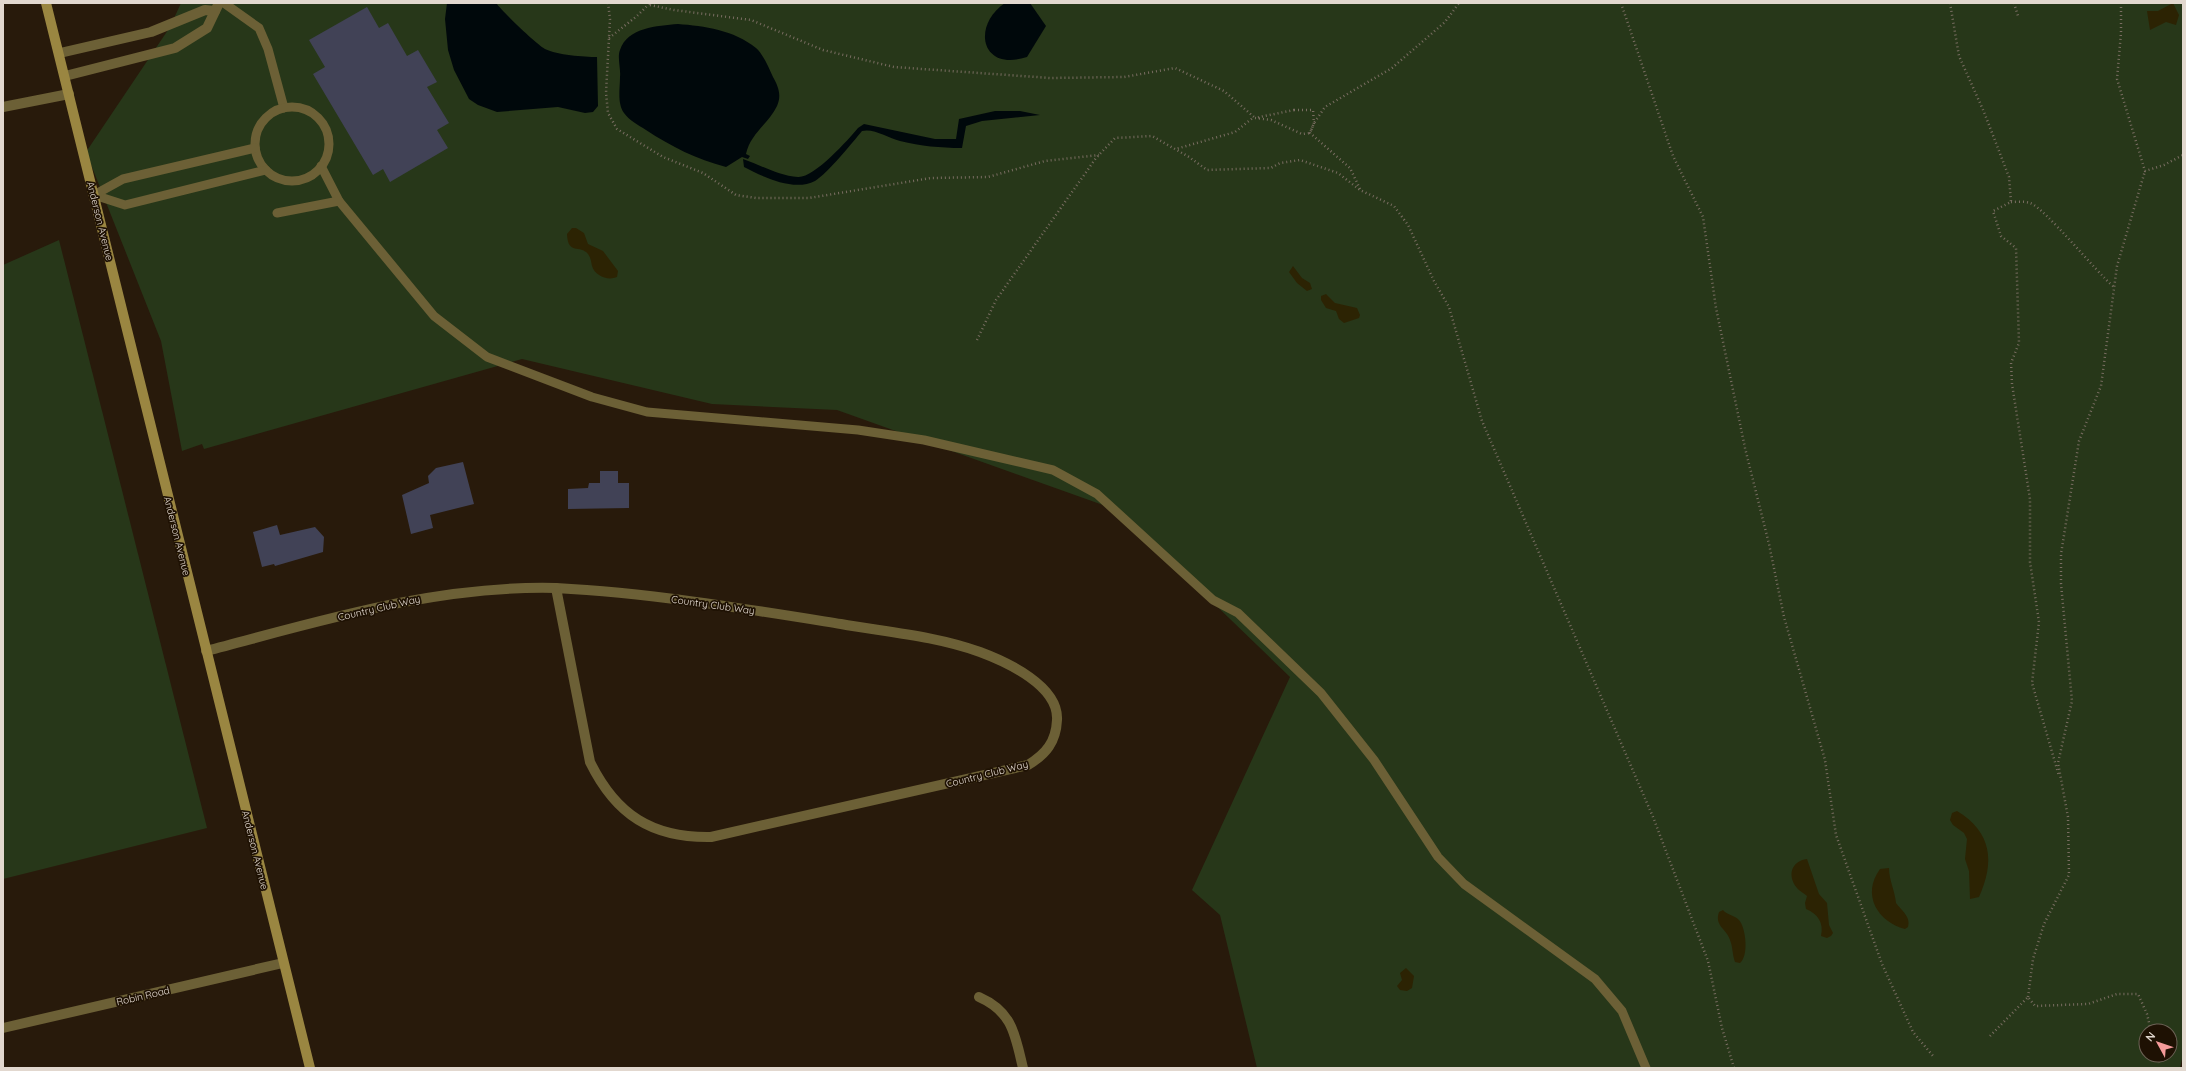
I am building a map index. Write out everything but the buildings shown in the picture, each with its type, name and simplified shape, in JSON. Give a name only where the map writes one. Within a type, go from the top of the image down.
[{"type":"main road","name":"Anderson Avenue","points":[[46,3],[60,53],[206,651],[310,1068]]},
{"type":"street","points":[[60,53],[151,32],[204,10],[217,7]]},
{"type":"street","points":[[65,76],[175,48],[207,28],[217,7]]},
{"type":"street","points":[[3,107],[69,94]]},
{"type":"street","name":"Country Club Way","points":[[206,651],[393,603],[432,596],[487,589],[556,588],[603,590],[777,614],[946,642],[980,652],[1008,665],[1035,681],[1046,690],[1054,703],[1057,717],[1057,731],[1051,745],[1041,757],[1028,765],[711,837],[689,837],[670,834],[649,827],[629,814],[613,800],[600,782],[590,762],[556,588]]},
{"type":"street","name":"Robin Road","points":[[3,1028],[284,963]]},
{"type":"street","points":[[979,997],[992,1003],[1004,1013],[1008,1019],[1012,1026],[1023,1068]]},
{"type":"lane","points":[[224,3],[259,28],[268,49],[284,108]]},
{"type":"lane","points":[[284,108],[302,108],[321,120],[327,131],[329,143],[327,155],[321,166],[312,174],[294,180],[276,177],[266,170],[259,160],[255,148],[256,136],[260,125],[268,116],[284,108]]},
{"type":"lane","points":[[94,195],[123,179],[255,148]]},
{"type":"lane","points":[[321,166],[338,201],[434,316],[487,357],[592,397],[647,412],[858,430],[924,440],[1053,470],[1098,494],[1213,600],[1238,613],[1321,693],[1374,760],[1438,857],[1464,884],[1595,979],[1622,1011],[1646,1068]]},
{"type":"lane","points":[[94,195],[125,205],[266,170]]},
{"type":"lane","points":[[277,213],[338,201]]},
{"type":"path","points":[[608,3],[610,19],[606,93],[608,113],[617,129],[663,157],[703,173],[736,195],[756,198],[809,198],[931,178],[988,177],[1045,161],[1099,155]]},
{"type":"path","points":[[1310,133],[1314,123],[1325,107],[1392,68],[1445,22],[1460,3]]},
{"type":"path","points":[[1622,3],[1673,156],[1703,217],[1716,308],[1745,448],[1769,544],[1784,617],[1825,760],[1836,835],[1882,964],[1913,1032],[1933,1056]]},
{"type":"path","points":[[1950,3],[1959,56],[1984,112],[2009,177],[2011,202]]},
{"type":"path","points":[[2014,3],[2018,16]]},
{"type":"path","points":[[1990,1036],[2028,997],[2033,959],[2044,924],[2069,875],[2068,817],[2058,763],[2072,701],[2061,584],[2061,554],[2079,441],[2101,386],[2117,266],[2145,171],[2117,79],[2121,33],[2121,3]]},
{"type":"path","points":[[609,38],[650,4],[674,10],[751,20],[823,50],[894,67],[1050,78],[1124,77],[1175,68],[1224,91],[1254,117],[1235,132],[1175,149]]},
{"type":"path","points":[[1314,123],[1313,110],[1294,110],[1255,118],[1271,120],[1302,134],[1310,133],[1350,168],[1360,190]]},
{"type":"path","points":[[977,340],[996,300],[1099,155],[1115,138],[1152,136],[1207,170],[1271,168],[1280,163],[1300,160],[1338,173],[1360,190],[1394,206],[1408,225],[1434,281],[1449,307],[1482,421],[1653,817],[1708,961],[1722,1028],[1734,1068]]},
{"type":"path","points":[[2145,171],[2164,165],[2183,155]]},
{"type":"path","points":[[2064,793],[2032,683],[2038,622],[2030,562],[2030,499],[2012,384],[2011,363],[2019,343],[2016,248],[2001,236],[1994,211],[2011,202],[2031,203],[2050,220],[2090,265],[2114,287]]},
{"type":"path","points":[[2028,997],[2035,1006],[2088,1004],[2117,994],[2138,994],[2147,1014],[2149,1023]]},
{"type":"green space","points":[[181,3],[2183,3],[2183,1055],[2180,1068],[1257,1068],[1220,915],[1192,890],[1290,677],[1117,510],[837,410],[712,404],[522,359],[204,449],[202,444],[182,451],[161,341],[86,152],[170,27]]},
{"type":"green space","points":[[59,240],[207,828],[3,879],[3,265]]},
{"type":"sand","points":[[2173,3],[2179,15],[2176,25],[2166,22],[2150,30],[2147,11],[2158,11]]},
{"type":"sand","points":[[572,228],[576,228],[584,233],[588,244],[603,251],[618,271],[617,277],[606,278],[599,275],[594,270],[588,254],[585,251],[570,245],[567,234]]},
{"type":"sand","points":[[1293,266],[1302,278],[1310,283],[1312,289],[1307,291],[1297,283],[1289,272]]},
{"type":"sand","points":[[1326,294],[1335,303],[1357,308],[1360,315],[1359,318],[1344,323],[1339,319],[1336,311],[1326,308],[1321,300],[1321,296]]},
{"type":"sand","points":[[1957,811],[1969,819],[1977,828],[1984,838],[1987,849],[1987,872],[1984,884],[1979,897],[1970,899],[1969,871],[1965,859],[1967,839],[1964,833],[1953,825],[1950,820],[1952,813]]},
{"type":"sand","points":[[1807,859],[1819,894],[1827,903],[1829,925],[1833,933],[1827,938],[1821,936],[1822,927],[1817,916],[1806,909],[1805,903],[1807,896],[1798,889],[1792,879],[1792,870],[1794,866],[1802,860]]},
{"type":"sand","points":[[1889,868],[1896,903],[1907,917],[1909,923],[1908,927],[1905,929],[1895,925],[1880,914],[1872,898],[1872,888],[1880,869]]},
{"type":"sand","points":[[1723,910],[1739,920],[1745,935],[1745,954],[1740,963],[1735,962],[1732,945],[1718,921],[1719,912]]},
{"type":"sand","points":[[1406,968],[1414,976],[1412,988],[1407,991],[1400,990],[1397,986],[1402,980],[1400,973]]},
{"type":"shaded area","points":[[447,3],[496,3],[520,28],[545,49],[563,54],[597,57],[598,106],[593,112],[585,113],[558,107],[497,112],[478,105],[469,99],[454,70],[448,50],[445,19]]},
{"type":"shaded area","points":[[1005,3],[1030,3],[1046,26],[1027,57],[1011,60],[999,58],[991,52],[986,44],[985,34],[988,23],[995,12]]},
{"type":"shaded area","points":[[678,24],[698,26],[729,33],[756,48],[766,61],[778,87],[779,98],[774,112],[751,140],[746,154],[750,156],[748,159],[742,157],[726,167],[715,164],[684,152],[665,142],[631,120],[624,113],[620,105],[619,96],[619,56],[624,42],[636,32],[644,29]]},
{"type":"shaded area","points":[[995,111],[1020,111],[1040,115],[982,121],[966,126],[962,148],[915,144],[895,140],[876,132],[867,130],[862,131],[840,158],[826,172],[815,181],[807,184],[798,185],[779,182],[744,167],[743,159],[784,175],[798,177],[805,176],[821,165],[847,141],[858,128],[864,124],[935,139],[956,139],[959,119]]}]
